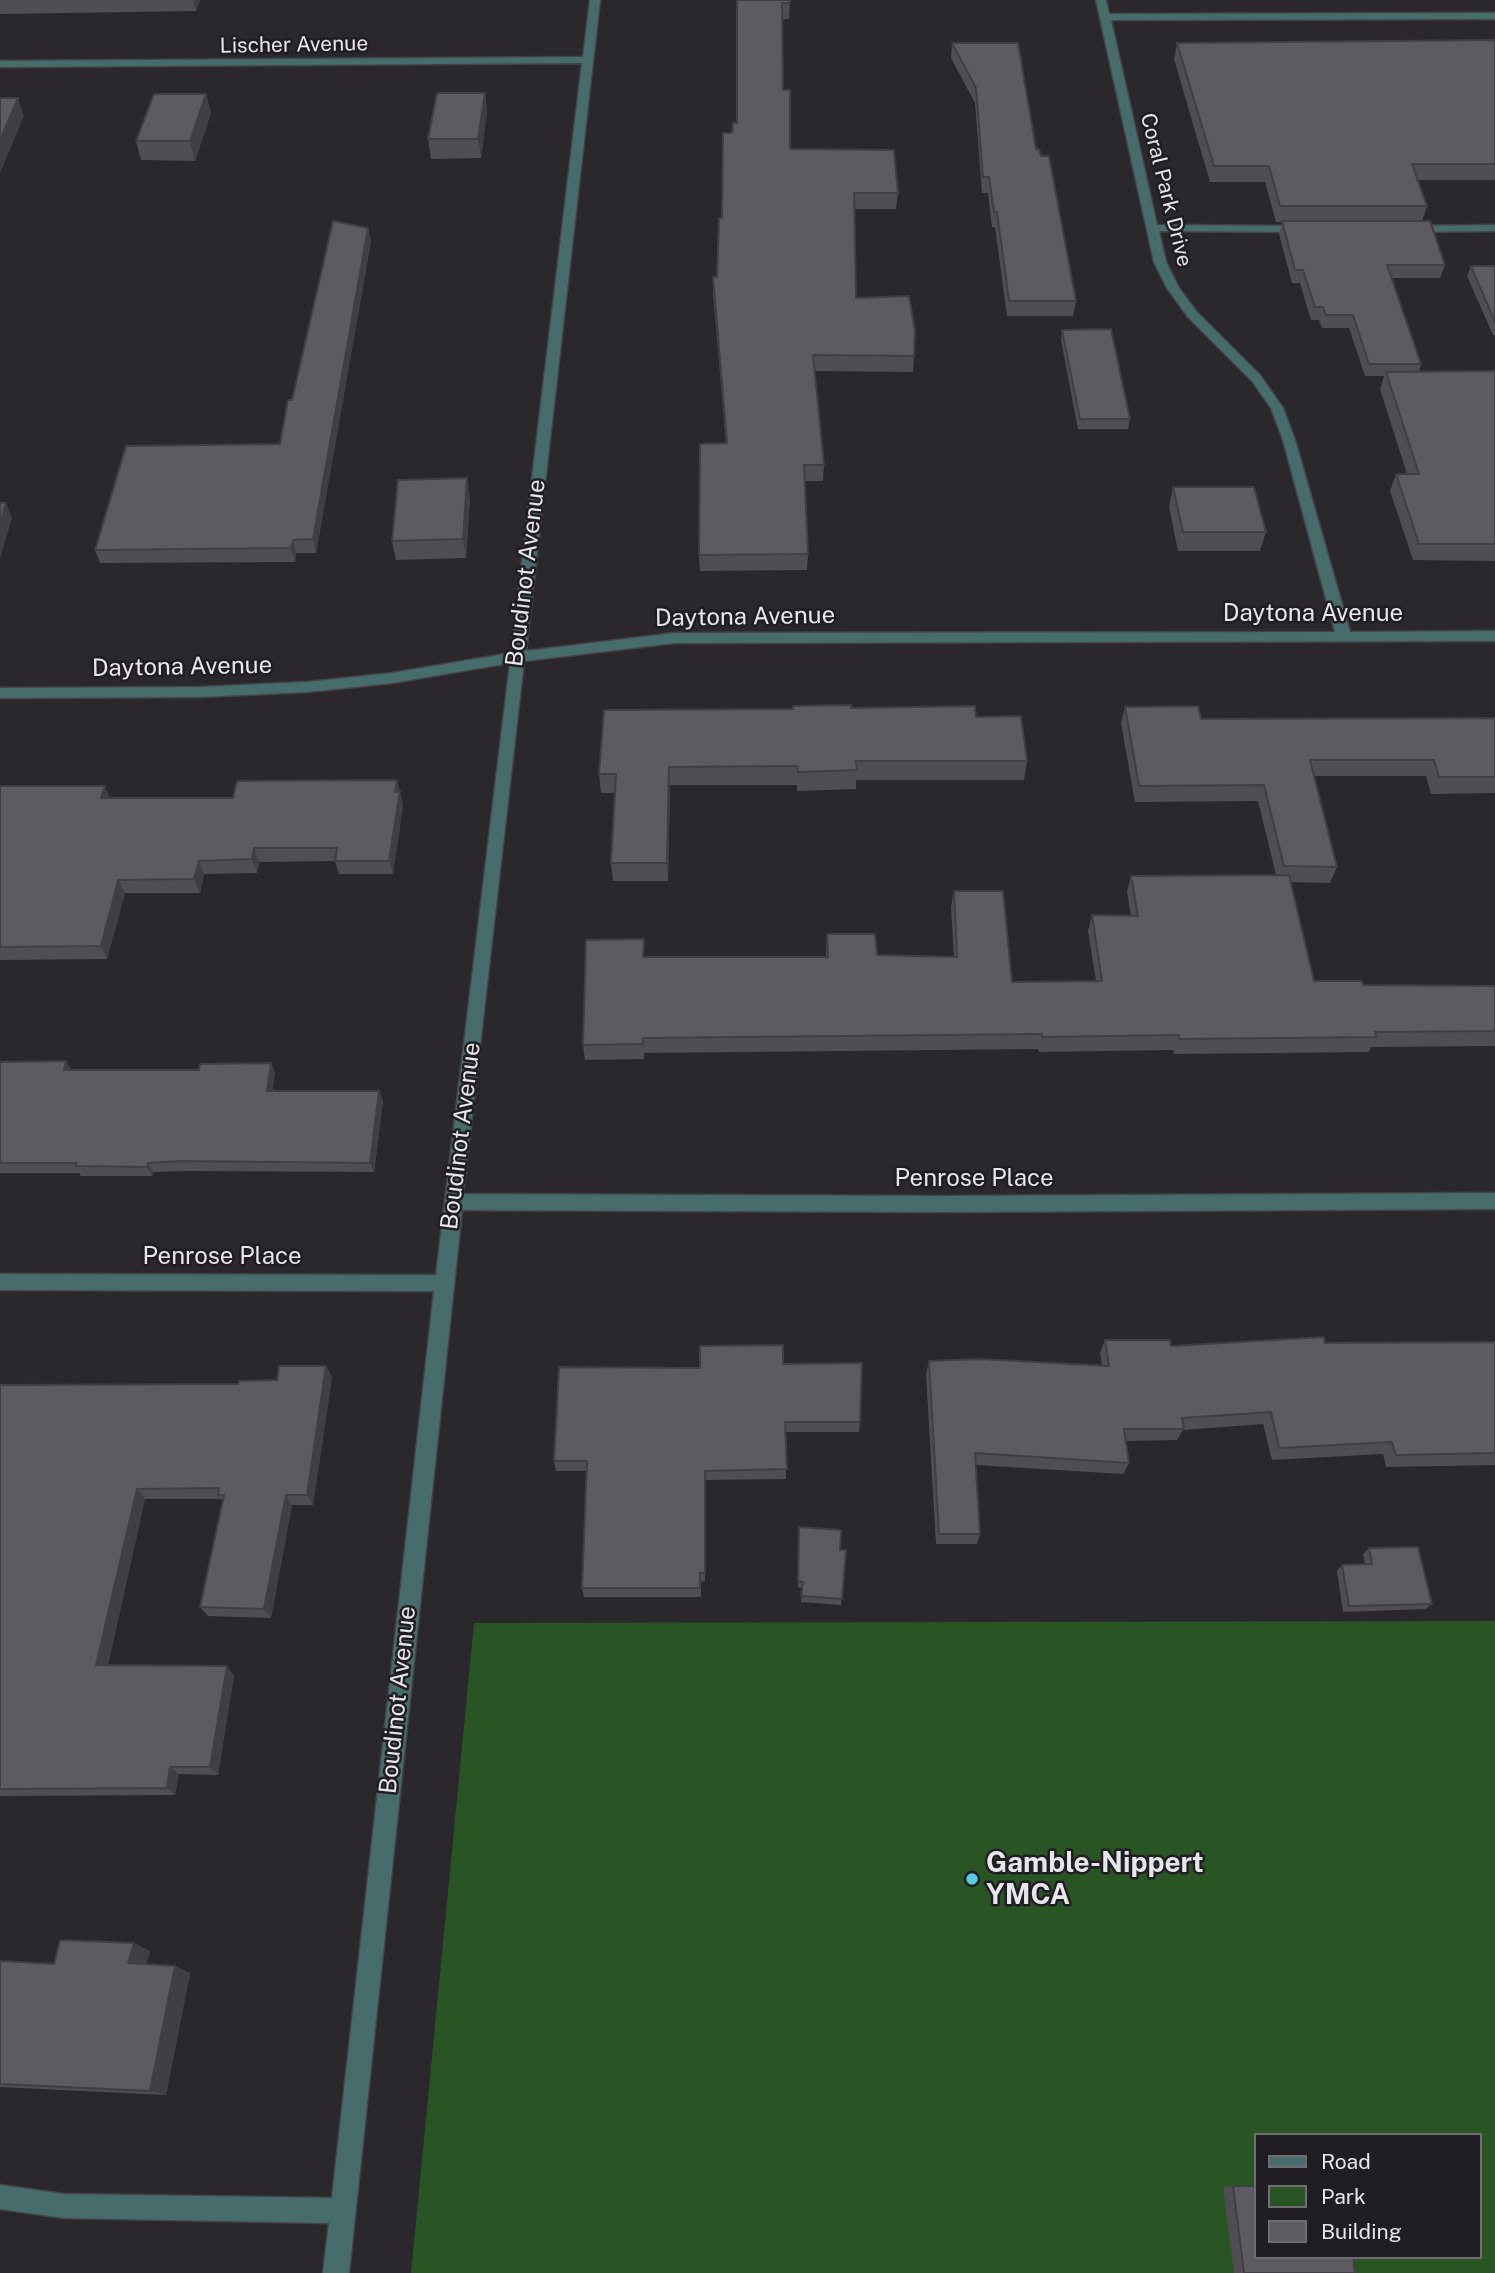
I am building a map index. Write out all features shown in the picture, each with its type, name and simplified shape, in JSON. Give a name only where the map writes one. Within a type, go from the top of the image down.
[{"type":"street","name":"Boudinot Avenue","points":[[336,2273],[444,1283],[595,0]]},
{"type":"street","name":"Coral Park Drive","points":[[1101,0],[1160,262],[1173,288],[1192,314],[1256,378],[1277,408],[1289,440],[1345,637]]},
{"type":"street","points":[[1105,17],[1495,16]]},
{"type":"street","name":"Lischer Avenue","points":[[0,64],[588,60]]},
{"type":"street","points":[[1153,228],[1321,229]]},
{"type":"street","points":[[1401,229],[1495,228]]},
{"type":"street","name":"Daytona Avenue","points":[[0,693],[201,692],[307,687],[392,678],[516,657],[676,638],[1495,636]]},
{"type":"street","name":"Penrose Place","points":[[454,1202],[944,1204],[1495,1201]]},
{"type":"street","name":"Penrose Place","points":[[0,1282],[444,1283]]},
{"type":"street","points":[[0,2197],[64,2206],[343,2211]]},
{"type":"green space","name":"Gamble-Nippert YMCA","points":[[1495,1621],[1495,2273],[411,2273],[474,1623]]},
{"type":"building","points":[[737,0],[790,0],[790,3],[782,3],[783,90],[790,90],[790,149],[894,150],[898,193],[854,193],[856,298],[909,296],[915,331],[914,356],[813,355],[824,465],[804,465],[808,554],[699,555],[700,444],[727,443],[713,277],[717,277],[719,218],[722,218],[723,133],[732,133],[733,123],[737,123]]},
{"type":"building","points":[[1495,40],[1495,164],[1412,164],[1427,206],[1280,206],[1269,166],[1214,166],[1177,43]]},
{"type":"building","points":[[952,43],[1018,43],[1036,149],[1039,149],[1041,156],[1049,156],[1076,301],[1009,301],[997,212],[994,212],[989,177],[983,177],[976,88]]},
{"type":"building","points":[[437,93],[485,93],[478,139],[428,139]]},
{"type":"building","points":[[154,94],[206,94],[190,141],[136,141]]},
{"type":"building","points":[[0,98],[18,98],[0,140]]},
{"type":"building","points":[[333,221],[368,228],[313,539],[293,540],[291,548],[95,550],[126,446],[280,444],[288,400],[292,400]]},
{"type":"building","points":[[1282,221],[1430,221],[1445,265],[1387,265],[1421,364],[1369,364],[1353,315],[1326,315],[1323,307],[1315,307],[1303,270],[1295,270]]},
{"type":"building","points":[[1471,266],[1495,266],[1495,322]]},
{"type":"building","points":[[1111,329],[1130,419],[1080,419],[1062,330]]},
{"type":"building","points":[[1495,371],[1495,544],[1419,544],[1396,474],[1419,474],[1386,372]]},
{"type":"building","points":[[467,478],[463,539],[392,541],[398,480]]},
{"type":"building","points":[[1173,487],[1254,487],[1266,532],[1183,532]]},
{"type":"building","points":[[0,503],[6,503],[0,524]]},
{"type":"building","points":[[851,705],[851,708],[975,706],[976,717],[1021,716],[1027,761],[856,761],[857,770],[798,772],[797,766],[669,767],[667,863],[611,863],[616,774],[599,774],[604,710],[793,709],[793,706]]},
{"type":"building","points":[[1198,706],[1201,719],[1495,718],[1495,777],[1439,777],[1434,760],[1310,760],[1337,867],[1284,866],[1264,785],[1139,786],[1125,707]]},
{"type":"building","points":[[397,780],[395,792],[400,791],[389,861],[335,861],[337,848],[254,848],[252,859],[199,861],[194,879],[118,880],[101,946],[0,947],[0,786],[105,786],[101,798],[233,798],[237,781]]},
{"type":"building","points":[[1289,875],[1314,981],[1362,981],[1363,985],[1495,986],[1495,1031],[1375,1032],[1377,1037],[1179,1039],[1179,1035],[1042,1037],[1042,1034],[643,1038],[643,1044],[583,1045],[586,940],[644,939],[643,957],[828,957],[827,934],[875,934],[877,955],[957,957],[954,891],[1003,891],[1012,982],[1102,981],[1092,915],[1138,916],[1131,876]]},
{"type":"building","points":[[66,1061],[64,1070],[199,1070],[200,1064],[271,1063],[267,1091],[379,1091],[370,1163],[182,1161],[148,1163],[147,1167],[0,1163],[0,1062]]},
{"type":"building","points":[[1324,1337],[1325,1343],[1495,1342],[1495,1453],[1396,1455],[1392,1442],[1279,1448],[1271,1412],[1182,1418],[1184,1429],[1124,1429],[1129,1463],[975,1453],[980,1534],[939,1534],[929,1361],[980,1359],[1109,1366],[1105,1340],[1170,1340],[1171,1346]]},
{"type":"building","points":[[783,1345],[783,1364],[862,1363],[860,1422],[785,1422],[787,1469],[705,1471],[705,1573],[700,1573],[700,1588],[582,1588],[587,1461],[554,1461],[559,1367],[700,1368],[700,1346]]},
{"type":"building","points":[[279,1366],[326,1366],[307,1495],[286,1495],[264,1609],[200,1607],[224,1495],[218,1495],[219,1488],[137,1489],[96,1665],[227,1666],[210,1767],[170,1767],[167,1788],[0,1789],[0,1385],[238,1384],[239,1381],[277,1380]]},
{"type":"building","points":[[799,1527],[841,1530],[840,1550],[846,1550],[842,1599],[801,1596],[803,1582],[798,1581]]},
{"type":"building","points":[[1418,1547],[1432,1604],[1349,1606],[1342,1565],[1372,1564],[1369,1548]]},
{"type":"building","points":[[60,1940],[134,1943],[128,1963],[175,1966],[150,2091],[0,2084],[0,1961],[54,1964]]},
{"type":"building","points":[[1233,2186],[1254,2186],[1254,2259],[1353,2259],[1355,2273],[1244,2273]]},
{"type":"place","name":"Gamble-Nippert YMCA","points":[[972,1879]]}]
